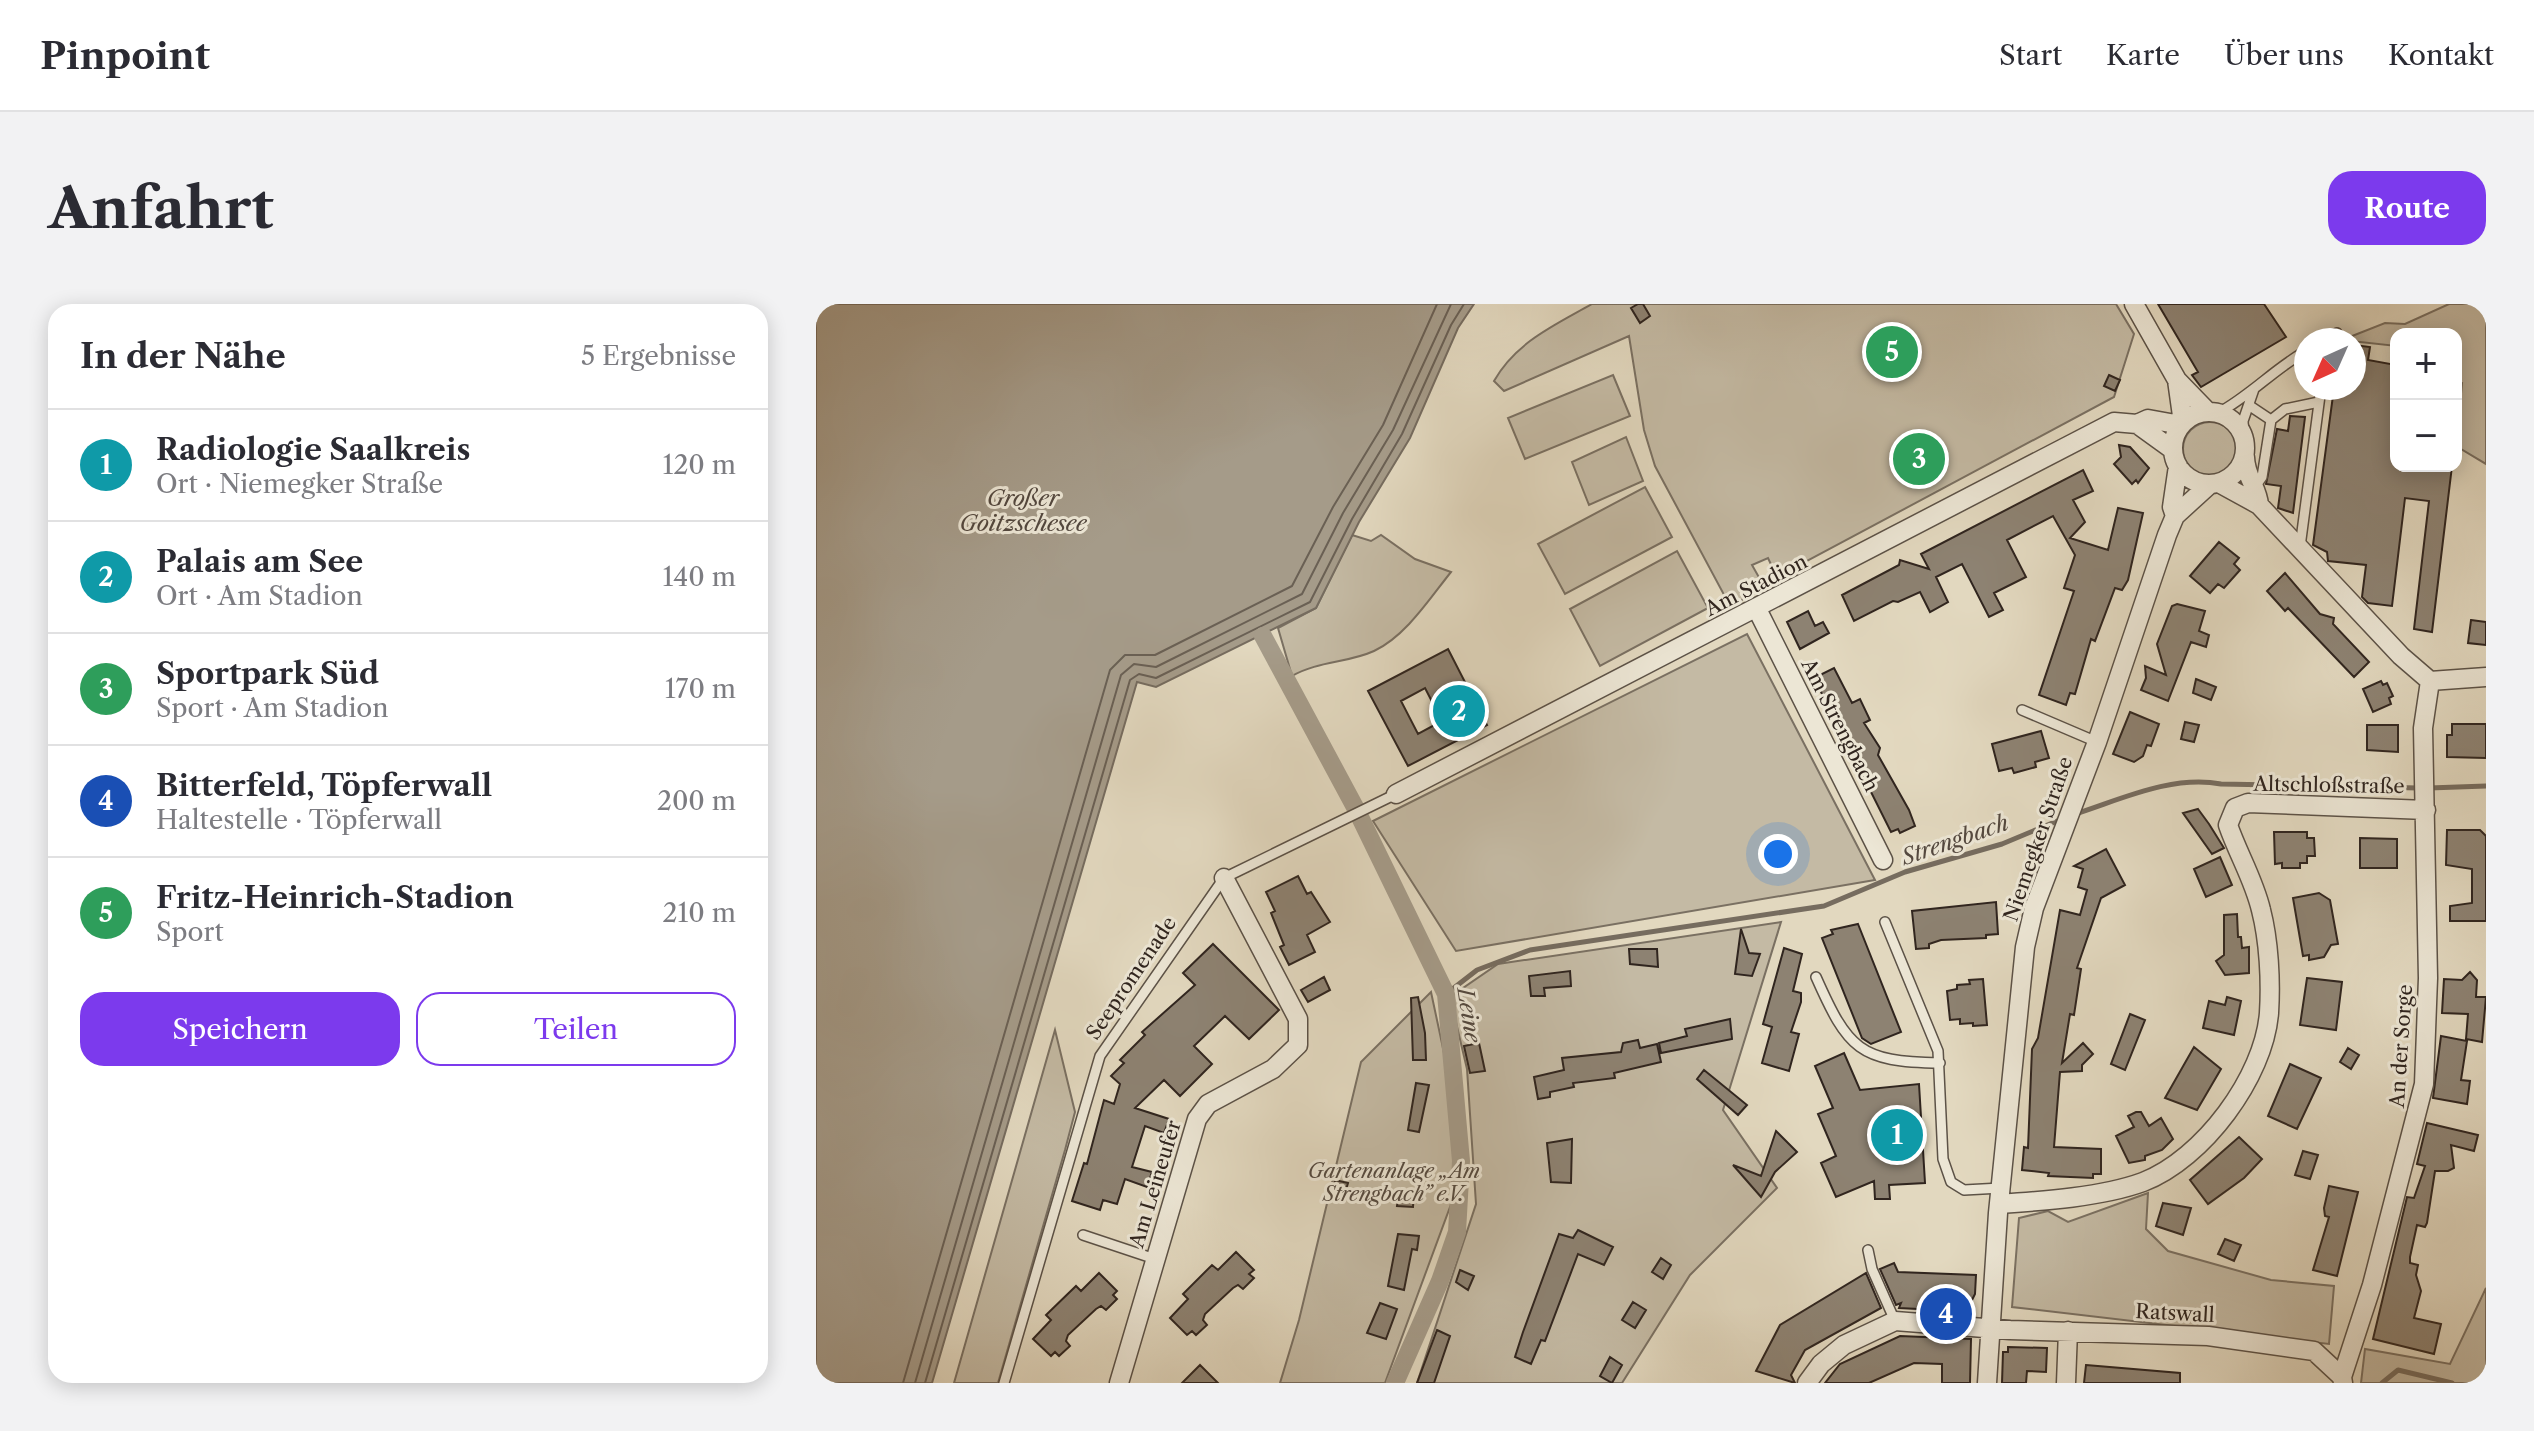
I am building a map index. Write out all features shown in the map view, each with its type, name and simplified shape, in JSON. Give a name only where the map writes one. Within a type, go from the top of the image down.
[{"type":"street","name":"Niemegker Straße","points":[[2134,304],[2177,380],[2213,412],[2236,423],[2244,437]]},
{"type":"street","name":"Niemegker Straße","points":[[2175,516],[2172,507],[2175,458],[2182,424],[2177,380]]},
{"type":"street","points":[[2182,424],[2213,412]]},
{"type":"street","name":"Am Stadion","points":[[1396,794],[2114,422],[2137,424],[2148,419],[2182,424]]},
{"type":"street","points":[[2137,424],[2175,458],[2188,478],[2256,497]]},
{"type":"street","points":[[2244,437],[2245,473],[2256,497],[2299,550],[2430,681],[2486,677]]},
{"type":"street","name":"Niemegker Straße","points":[[1987,1383],[2000,1196],[2025,947],[2053,856],[2097,742],[2175,516],[2214,484],[2234,476],[2245,457]]},
{"type":"street","name":"Am Strengbach","points":[[1757,609],[1883,860]]},
{"type":"street","name":"Altschloßstraße","points":[[2000,1196],[2053,1199],[2143,1182],[2173,1166],[2225,1118],[2249,1077],[2269,1015],[2262,911],[2228,825],[2235,808],[2248,803],[2425,806],[2424,715],[2430,681]]},
{"type":"street","name":"An der Sorge","points":[[2342,1380],[2372,1285],[2424,1084],[2428,978],[2425,806]]},
{"type":"street","name":"Am Leineufer","points":[[1119,1383],[1197,1119],[1208,1104],[1273,1069],[1298,1045],[1298,1019],[1224,878]]},
{"type":"street","points":[[1807,1383],[1821,1364],[1844,1345],[1895,1321]]},
{"type":"street","name":"Ratswall","points":[[1895,1321],[2208,1336],[2314,1351],[2342,1380]]},
{"type":"street","points":[[2066,1383],[2068,1331]]},
{"type":"lane","points":[[2213,412],[2254,389],[2274,370],[2294,358]]},
{"type":"lane","points":[[2244,437],[2243,421],[2254,389]]},
{"type":"lane","points":[[2256,497],[2271,420],[2285,409],[2319,402],[2299,550]]},
{"type":"lane","points":[[2250,406],[2271,420]]},
{"type":"lane","points":[[2022,710],[2097,742]]},
{"type":"lane","name":"Seepromenade","points":[[1004,1383],[1100,1056],[1224,878],[1396,794]]},
{"type":"lane","points":[[1885,922],[1940,1063],[1943,1159],[1951,1182],[1964,1190],[2000,1196]]},
{"type":"lane","points":[[1816,977],[1836,1022],[1854,1044],[1893,1063],[1940,1063]]},
{"type":"lane","points":[[1083,1235],[1155,1259]]},
{"type":"lane","points":[[1868,1250],[1872,1269],[1895,1321]]},
{"type":"green space","points":[[1592,304],[2116,304],[2134,334],[2114,397],[1777,577],[1768,558],[1752,565],[1765,588],[1730,606],[1655,466],[1644,430],[1629,336],[1504,391],[1494,381],[1513,355],[1525,345]]},
{"type":"green space","points":[[2449,304],[2486,304],[2486,464],[2462,450],[2462,328],[2390,328],[2390,345],[2366,343],[2366,331],[2385,323],[2405,324]]},
{"type":"green space","points":[[1613,375],[1630,416],[1525,459],[1508,418]]},
{"type":"green space","points":[[2210,422],[2229,430],[2237,449],[2229,468],[2210,476],[2191,468],[2183,449],[2191,430]]},
{"type":"green space","points":[[1626,437],[1643,481],[1589,505],[1572,462]]},
{"type":"green space","points":[[1645,487],[1672,537],[1565,594],[1538,544]]},
{"type":"green space","points":[[1352,535],[1371,541],[1381,535],[1415,559],[1451,572],[1417,616],[1386,644],[1364,655],[1312,667],[1292,676],[1278,628],[1316,608]]},
{"type":"green space","points":[[1677,551],[1708,608],[1600,666],[1570,609]]},
{"type":"green space","points":[[1747,634],[1875,880],[1456,951],[1373,821]]},
{"type":"green space","points":[[1781,922],[1723,1110],[1777,1188],[1690,1275],[1622,1383],[1417,1383],[1476,1204],[1467,1069],[1450,997],[1498,964]]},
{"type":"green space","name":"Gartenanlage „Am Strengbach” e.V.","points":[[1431,992],[1447,1067],[1457,1188],[1385,1383],[1280,1383],[1299,1320],[1361,1062]]},
{"type":"green space","points":[[1055,1030],[1075,1112],[1065,1150],[998,1383],[954,1383]]},
{"type":"green space","points":[[2148,1193],[2146,1229],[2168,1251],[2271,1280],[2334,1286],[2329,1344],[2012,1307],[2019,1218],[2048,1211],[2068,1222]]},
{"type":"green space","points":[[2486,1288],[2486,1383],[2361,1383],[2365,1349],[2450,1364]]},
{"type":"water","name":"Großer Goitzschesee","points":[[816,304],[1474,304],[1458,328],[1410,438],[1359,522],[1316,608],[1156,687],[1137,682],[932,1383],[816,1383]]},
{"type":"building","points":[[1643,304],[1650,316],[1640,323],[1631,308]]},
{"type":"building","points":[[2158,304],[2264,304],[2286,337],[2201,387],[2192,375],[2198,372]]},
{"type":"building","points":[[2366,346],[2370,347],[2368,360],[2390,364],[2390,472],[2451,472],[2432,632],[2414,629],[2429,501],[2405,498],[2392,606],[2368,603],[2362,597],[2366,565],[2328,561],[2327,552],[2313,545],[2332,400],[2366,400]]},
{"type":"building","points":[[2109,375],[2120,380],[2115,391],[2104,386]]},
{"type":"building","points":[[2290,416],[2305,417],[2293,513],[2278,508],[2281,486],[2266,484],[2277,429],[2288,431]]},
{"type":"building","points":[[2119,445],[2130,447],[2149,468],[2138,483],[2136,480],[2132,484],[2114,464],[2121,457]]},
{"type":"building","points":[[2083,470],[2093,491],[2073,500],[2085,522],[2070,538],[2108,550],[2118,508],[2143,513],[2128,580],[2122,590],[2115,588],[2095,641],[2091,639],[2075,694],[2070,693],[2066,705],[2039,695],[2074,591],[2064,588],[2075,555],[2053,516],[2007,540],[2026,577],[1994,593],[2003,610],[1989,617],[1962,564],[1936,577],[1948,602],[1930,612],[1920,592],[1898,602],[1893,601],[1854,621],[1842,595],[1899,565],[1900,560],[1929,569],[1921,554]]},
{"type":"building","points":[[2219,542],[2239,558],[2234,564],[2240,570],[2224,588],[2218,584],[2210,593],[2190,576]]},
{"type":"building","points":[[2285,573],[2320,614],[2334,618],[2333,624],[2369,662],[2354,677],[2288,608],[2285,611],[2267,591]]},
{"type":"building","points":[[2177,604],[2205,611],[2199,631],[2209,635],[2206,647],[2191,642],[2168,701],[2141,690],[2146,678],[2145,666],[2166,675],[2157,644],[2172,606]]},
{"type":"building","points":[[1808,611],[1815,626],[1823,622],[1829,633],[1800,649],[1787,622]]},
{"type":"building","points":[[2471,620],[2486,622],[2486,645],[2468,643]]},
{"type":"building","points":[[1448,649],[1487,725],[1408,766],[1368,691]],"holes":[[[1425,688],[1442,721],[1418,734],[1401,701]]]},
{"type":"building","points":[[1834,668],[1852,703],[1860,699],[1870,720],[1864,723],[1880,748],[1878,755],[1909,810],[1915,826],[1900,833],[1898,829],[1891,832],[1814,678]]},
{"type":"building","points":[[2196,679],[2216,687],[2211,700],[2193,693]]},
{"type":"building","points":[[2381,681],[2383,685],[2387,683],[2393,696],[2389,698],[2391,704],[2373,712],[2363,689]]},
{"type":"building","points":[[2130,712],[2159,724],[2151,746],[2147,745],[2143,756],[2134,762],[2113,754]]},
{"type":"building","points":[[2185,722],[2199,725],[2194,742],[2181,739]]},
{"type":"building","points":[[2452,724],[2486,724],[2486,758],[2447,757],[2447,735],[2452,735]]},
{"type":"building","points":[[2367,725],[2398,725],[2398,752],[2367,750]]},
{"type":"building","points":[[2041,731],[2049,758],[2035,762],[2036,767],[2014,773],[2012,768],[1999,771],[1992,744]]},
{"type":"building","points":[[2198,809],[2224,848],[2212,854],[2183,813]]},
{"type":"building","points":[[2447,830],[2480,830],[2486,836],[2486,921],[2450,921],[2450,906],[2472,903],[2472,869],[2446,865]]},
{"type":"building","points":[[2274,832],[2307,832],[2307,838],[2314,838],[2315,856],[2307,856],[2307,863],[2300,863],[2300,868],[2282,868],[2282,863],[2275,864]]},
{"type":"building","points":[[2360,838],[2397,839],[2397,868],[2360,868]]},
{"type":"building","points":[[2106,849],[2125,885],[2101,898],[2077,968],[2081,969],[2074,1015],[2070,1014],[2062,1063],[2083,1043],[2093,1054],[2082,1065],[2082,1071],[2060,1072],[2054,1147],[2101,1149],[2101,1174],[2093,1174],[2093,1178],[2048,1176],[2049,1173],[2022,1170],[2024,1147],[2028,1148],[2032,1049],[2038,1038],[2060,910],[2080,915],[2087,890],[2078,887],[2083,869],[2074,866]]},
{"type":"building","points":[[2220,857],[2232,885],[2206,897],[2194,869]]},
{"type":"building","points":[[1298,876],[1307,894],[1311,892],[1330,922],[1307,935],[1315,952],[1289,965],[1280,947],[1284,945],[1271,913],[1275,911],[1266,892]]},
{"type":"building","points":[[2319,893],[2330,900],[2338,944],[2331,945],[2324,957],[2309,960],[2309,955],[2303,956],[2293,898]]},
{"type":"building","points":[[1996,902],[1998,934],[1986,935],[1986,938],[1941,940],[1929,944],[1929,948],[1916,949],[1912,911]]},
{"type":"building","points":[[2237,914],[2242,948],[2249,947],[2249,973],[2225,975],[2216,961],[2224,955],[2224,915]]},
{"type":"building","points":[[1858,924],[1901,1032],[1871,1044],[1862,1038],[1822,938],[1833,934],[1831,930]]},
{"type":"building","points":[[1741,929],[1749,953],[1760,954],[1752,976],[1735,974]]},
{"type":"building","points":[[1213,944],[1279,1010],[1249,1039],[1225,1016],[1194,1046],[1212,1064],[1180,1096],[1164,1080],[1135,1108],[1169,1119],[1164,1133],[1145,1126],[1132,1167],[1152,1172],[1147,1187],[1125,1179],[1117,1204],[1103,1200],[1100,1210],[1072,1201],[1084,1163],[1087,1164],[1104,1100],[1114,1104],[1120,1084],[1111,1076],[1124,1063],[1120,1060],[1145,1035],[1142,1032],[1195,985],[1183,973]]},
{"type":"building","points":[[1784,948],[1802,954],[1793,991],[1801,993],[1801,1002],[1791,1032],[1799,1034],[1789,1071],[1762,1063],[1772,1027],[1763,1024]]},
{"type":"building","points":[[1629,949],[1657,949],[1658,967],[1630,964]]},
{"type":"building","points":[[1570,971],[1571,986],[1544,988],[1545,996],[1531,996],[1529,976]]},
{"type":"building","points":[[2470,972],[2477,980],[2476,997],[2486,997],[2482,1042],[2466,1039],[2468,1014],[2442,1013],[2444,979],[2462,980]]},
{"type":"building","points":[[1324,977],[1330,990],[1308,1002],[1301,990]]},
{"type":"building","points":[[2307,978],[2342,982],[2336,1030],[2300,1025]]},
{"type":"building","points":[[1983,979],[1987,1025],[1973,1026],[1973,1023],[1960,1024],[1960,1019],[1950,1020],[1947,991],[1957,989],[1957,985],[1970,984],[1969,980]]},
{"type":"building","points":[[1418,997],[1425,1033],[1426,1060],[1413,1060],[1411,998]]},
{"type":"building","points":[[2227,997],[2241,1001],[2234,1035],[2203,1028],[2209,1001],[2225,1005]]},
{"type":"building","points":[[2130,1014],[2145,1020],[2125,1070],[2111,1064]]},
{"type":"building","points":[[1730,1019],[1732,1039],[1661,1053],[1659,1043],[1687,1036],[1685,1029]]},
{"type":"building","points":[[2441,1036],[2467,1041],[2461,1080],[2470,1081],[2467,1104],[2433,1098]]},
{"type":"building","points":[[1638,1040],[1640,1048],[1657,1044],[1661,1062],[1614,1073],[1615,1078],[1573,1083],[1574,1087],[1550,1092],[1550,1097],[1538,1099],[1534,1077],[1564,1070],[1562,1058],[1621,1052],[1623,1043]]},
{"type":"building","points":[[1479,1043],[1485,1071],[1470,1073],[1464,1046]]},
{"type":"building","points":[[2194,1047],[2221,1069],[2197,1110],[2165,1098]]},
{"type":"building","points":[[2348,1048],[2359,1055],[2351,1069],[2340,1062]]},
{"type":"building","points":[[1844,1053],[1860,1090],[1919,1084],[1925,1183],[1889,1185],[1890,1199],[1875,1199],[1874,1181],[1836,1197],[1821,1163],[1836,1156],[1818,1114],[1833,1108],[1815,1066]]},
{"type":"building","points":[[2290,1064],[2321,1078],[2297,1129],[2268,1116]]},
{"type":"building","points":[[1704,1070],[1747,1105],[1738,1115],[1697,1079]]},
{"type":"building","points":[[1416,1083],[1429,1085],[1419,1132],[1408,1130]]},
{"type":"building","points":[[2141,1112],[2149,1126],[2161,1118],[2173,1139],[2162,1150],[2145,1156],[2145,1160],[2129,1163],[2116,1136],[2134,1127],[2128,1116]]},
{"type":"building","points":[[2427,1123],[2478,1135],[2474,1151],[2451,1145],[2454,1168],[2435,1171],[2427,1223],[2425,1227],[2417,1225],[2410,1257],[2410,1263],[2418,1265],[2416,1275],[2421,1291],[2414,1318],[2441,1324],[2434,1354],[2373,1339],[2407,1197],[2414,1198],[2425,1166],[2417,1164]]},
{"type":"building","points":[[1776,1131],[1797,1152],[1775,1172],[1761,1197],[1733,1165],[1761,1176]]},
{"type":"building","points":[[2239,1137],[2262,1159],[2244,1178],[2208,1204],[2190,1180]]},
{"type":"building","points":[[1572,1139],[1571,1183],[1551,1182],[1547,1143]]},
{"type":"building","points":[[2303,1151],[2318,1155],[2310,1179],[2295,1175]]},
{"type":"building","points":[[1335,1180],[1348,1183],[1343,1200],[1331,1198]]},
{"type":"building","points":[[2329,1186],[2358,1192],[2337,1276],[2313,1270],[2329,1217],[2325,1216],[2324,1208]]},
{"type":"building","points":[[1399,1191],[1414,1193],[1413,1207],[1397,1206]]},
{"type":"building","points":[[2163,1203],[2191,1208],[2183,1235],[2156,1226]]},
{"type":"building","points":[[1578,1230],[1613,1247],[1604,1265],[1578,1254],[1545,1341],[1541,1340],[1531,1364],[1515,1357],[1523,1332],[1559,1234],[1573,1238]]},
{"type":"building","points":[[1398,1234],[1419,1236],[1417,1250],[1412,1249],[1404,1290],[1388,1286]]},
{"type":"building","points":[[2225,1239],[2241,1245],[2234,1261],[2218,1254]]},
{"type":"building","points":[[1236,1252],[1254,1270],[1249,1274],[1254,1278],[1243,1289],[1238,1285],[1233,1288],[1205,1314],[1203,1320],[1207,1325],[1196,1335],[1192,1331],[1187,1335],[1170,1318],[1188,1299],[1183,1294],[1212,1265],[1218,1270]]},
{"type":"building","points":[[1661,1258],[1671,1265],[1663,1279],[1652,1272]]},
{"type":"building","points":[[1894,1263],[1898,1272],[1976,1275],[1975,1294],[1970,1304],[1958,1311],[1899,1308],[1901,1303],[1896,1305],[1880,1269]]},
{"type":"building","points":[[1460,1270],[1474,1276],[1468,1290],[1456,1282]]},
{"type":"building","points":[[1099,1273],[1117,1291],[1113,1295],[1117,1299],[1106,1310],[1101,1306],[1096,1309],[1068,1335],[1066,1341],[1070,1346],[1059,1356],[1055,1352],[1051,1356],[1033,1339],[1051,1320],[1046,1315],[1076,1286],[1081,1291]]},
{"type":"building","points":[[1866,1273],[1881,1308],[1805,1350],[1791,1375],[1795,1383],[1756,1371],[1780,1325]]},
{"type":"building","points":[[1633,1302],[1646,1310],[1635,1328],[1622,1320]]},
{"type":"building","points":[[1380,1303],[1397,1309],[1386,1339],[1367,1333]]},
{"type":"building","points":[[1437,1330],[1450,1336],[1434,1383],[1417,1383]]},
{"type":"building","points":[[1900,1336],[1971,1339],[1970,1383],[1942,1383],[1942,1364],[1914,1363],[1869,1383],[1825,1383],[1840,1364]]},
{"type":"building","points":[[2008,1347],[2047,1348],[2046,1372],[2027,1371],[2026,1383],[2002,1383],[2003,1352],[2008,1352]]},
{"type":"building","points":[[1610,1357],[1622,1365],[1612,1383],[1600,1376]]},
{"type":"building","points":[[1200,1365],[1218,1383],[1182,1383]]},
{"type":"building","points":[[2086,1365],[2180,1373],[2180,1383],[2084,1383]]},
{"type":"waterway","name":"Strengbach","points":[[1263,636],[1356,809],[1446,994],[1461,1161],[1457,1232],[1440,1281],[1395,1383]]},
{"type":"waterway","name":"Strengbach","points":[[2075,814],[2147,790],[2184,783],[2419,788]]},
{"type":"waterway","name":"Strengbach","points":[[2429,788],[2486,786]]},
{"type":"waterway","name":"Strengbach","points":[[1446,994],[1477,970],[1530,950],[1824,906],[1905,872],[2002,844],[2062,819]]},
{"type":"waterway","points":[[2382,1383],[2398,1370],[2452,1383]]},
{"type":"place","name":"Fritz-Heinrich-Stadion","points":[[1892,352]]},
{"type":"place","name":"Sportpark Süd","points":[[1919,459]]},
{"type":"place","name":"Palais am See","points":[[1459,711]]},
{"type":"place","name":"Radiologie Saalkreis","points":[[1897,1135]]},
{"type":"place","name":"Bitterfeld, Töpferwall","points":[[1946,1314]]},
{"type":"water label","name":"Leine","points":[[1469,1015]]}]
